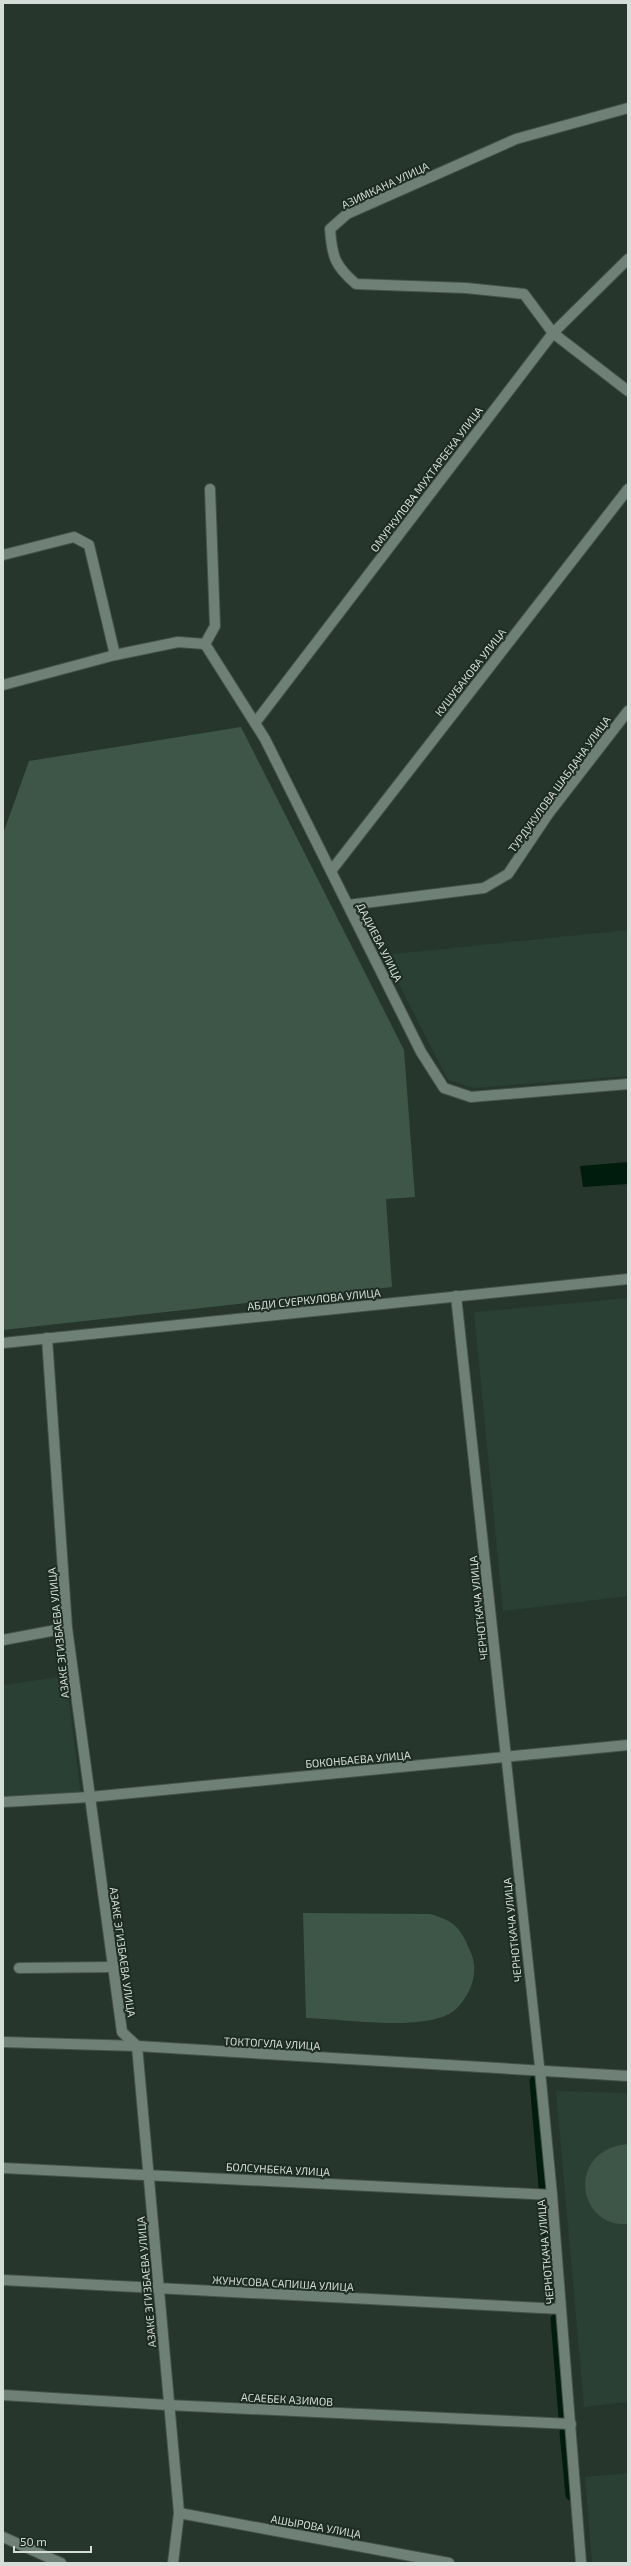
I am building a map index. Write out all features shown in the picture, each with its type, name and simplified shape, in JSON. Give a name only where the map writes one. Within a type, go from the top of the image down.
[{"type":"street","name":"АЗИМКАНА УЛИЦА","points":[[553,333],[524,294],[466,288],[356,284],[342,272],[332,254],[330,229],[347,214],[516,139],[628,108]]},
{"type":"street","name":"ОМУРКУЛОВА МУХТАРБЕКА УЛИЦА","points":[[255,723],[553,333],[628,259]]},
{"type":"street","points":[[553,333],[628,391]]},
{"type":"street","name":"КУШУБАКОВА УЛИЦА","points":[[331,871],[628,489]]},
{"type":"street","points":[[3,685],[115,655],[178,642],[206,644],[215,626],[210,490]]},
{"type":"street","points":[[3,555],[74,537],[89,545],[115,655]]},
{"type":"street","name":"ДАДИЕВА УЛИЦА","points":[[206,644],[255,723],[422,1052],[444,1088],[471,1097],[628,1084]]},
{"type":"street","name":"ТУРДУКУЛОВА ШАБДАНА УЛИЦА","points":[[348,905],[484,888],[508,874],[549,813],[628,710]]},
{"type":"street","name":"АБДИ СУЕРКУЛОВА УЛИЦА","points":[[3,1343],[628,1279]]},
{"type":"street","name":"ЧЕРНОТКАЧА УЛИЦА","points":[[456,1296],[540,2071],[552,2195],[581,2563]]},
{"type":"street","name":"АЗАКЕ ЭГИЗБАЕВА УЛИЦА","points":[[47,1338],[67,1628],[122,2032],[137,2046],[168,2405],[179,2513],[173,2563]]},
{"type":"street","points":[[3,1640],[67,1628]]},
{"type":"street","name":"БОКОНБАЕВА УЛИЦА","points":[[3,1802],[90,1797],[628,1745]]},
{"type":"street","points":[[19,1968],[114,1967]]},
{"type":"street","name":"ТОКТОГУЛА УЛИЦА","points":[[3,2042],[137,2046],[628,2076]]},
{"type":"street","name":"БОЛСУНБЕКА УЛИЦА","points":[[3,2168],[552,2195]]},
{"type":"street","name":"ЖУНУСОВА САПИША УЛИЦА","points":[[3,2280],[561,2309]]},
{"type":"street","name":"АСАЕБЕК АЗИМОВ","points":[[3,2395],[168,2405],[571,2424]]},
{"type":"street","name":"АШЫРОВА УЛИЦА","points":[[179,2513],[449,2563]]},
{"type":"street","points":[[3,2537],[61,2563]]},
{"type":"shaded area","points":[[241,727],[404,1050],[415,1197],[386,1199],[392,1287],[3,1330],[3,834],[29,761]]},
{"type":"shaded area","points":[[628,930],[628,1076],[473,1088],[448,1080],[384,955]]},
{"type":"shaded area","points":[[628,1162],[628,1184],[583,1187],[580,1166]]},
{"type":"shaded area","points":[[628,1298],[628,1596],[503,1611],[474,1312]]},
{"type":"shaded area","points":[[66,1676],[81,1797],[3,1805],[3,1685]]},
{"type":"shaded area","points":[[303,1913],[430,1914],[446,1920],[452,1923],[460,1932],[473,1958],[474,1971],[470,1989],[456,2010],[435,2019],[418,2022],[379,2023],[306,2018]]},
{"type":"shaded area","points":[[556,2091],[628,2093],[628,2402],[584,2407]]},
{"type":"shaded area","points":[[628,2144],[628,2224],[611,2222],[598,2214],[589,2202],[585,2188],[587,2173],[594,2160],[608,2149]]},
{"type":"shaded area","points":[[628,2473],[628,2563],[592,2563],[585,2477]]},
{"type":"waterway","points":[[535,2081],[544,2187]]},
{"type":"waterway","points":[[545,2203],[554,2301]]},
{"type":"waterway","points":[[556,2319],[564,2417]]},
{"type":"waterway","points":[[565,2432],[571,2495]]}]
